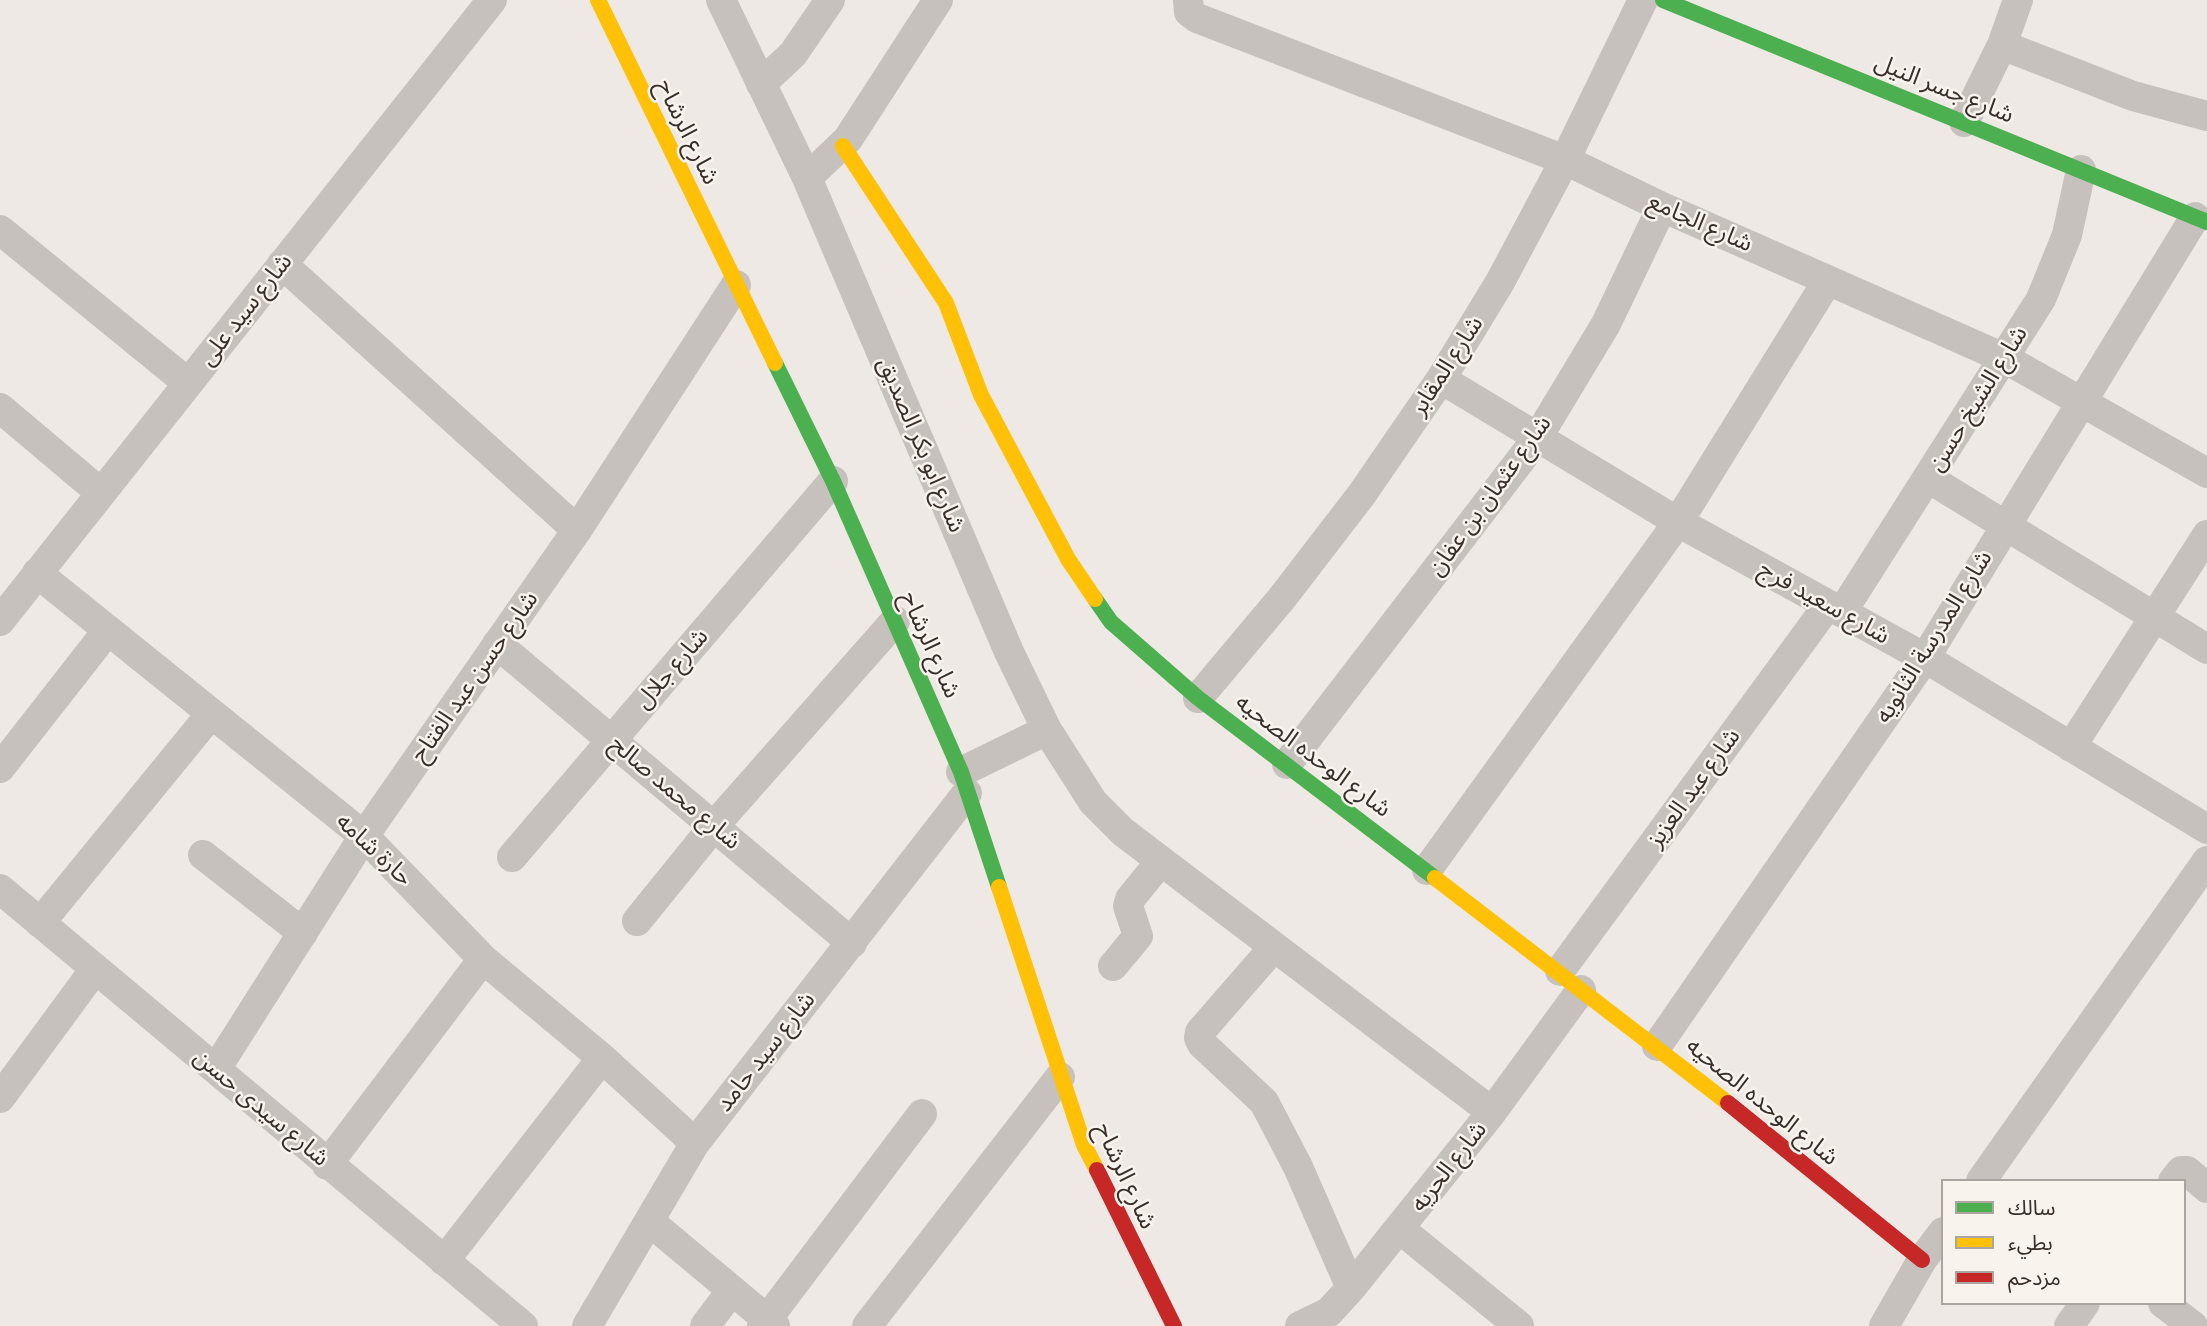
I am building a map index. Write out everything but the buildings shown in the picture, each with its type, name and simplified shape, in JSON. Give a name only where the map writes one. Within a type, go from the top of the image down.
[{"type":"street","name":"شارع سيد على","points":[[0,621],[492,0]]},
{"type":"street","name":"شارع الرشاح","points":[[598,0],[833,481],[895,621],[964,782],[1084,1145],[1174,1326]]},
{"type":"street","name":"شارع ابو بكر الصديق","points":[[721,0],[807,178],[1009,652],[1047,730],[1093,802],[1123,832],[1492,1112]]},
{"type":"street","points":[[761,84],[793,54],[831,0]]},
{"type":"street","points":[[807,178],[843,146],[938,0]]},
{"type":"street","name":"شارع الجامع","points":[[1188,0],[1189,12],[1197,18],[1565,160],[1662,207],[2004,358],[2207,473]]},
{"type":"street","name":"شارع المقابر","points":[[1198,698],[1283,598],[1354,504],[1441,379],[1500,282],[1565,160],[1643,0]]},
{"type":"street","name":"شارع جسر النيل","points":[[1663,0],[2201,219]]},
{"type":"street","points":[[1964,122],[2003,45],[2018,0]]},
{"type":"street","points":[[2003,45],[2133,96],[2207,116]]},
{"type":"street","name":"شارع الوحده الصحيه","points":[[843,146],[946,303],[981,395],[1086,589],[1111,622],[1198,698],[1657,1046],[1922,1260]]},
{"type":"street","name":"شارع الشيخ حسن","points":[[1835,608],[1928,478],[2041,299],[2067,235],[2081,170]]},
{"type":"street","name":"شارع عثمان بن عفان","points":[[1287,764],[1536,440],[1606,324],[1662,207]]},
{"type":"street","name":"شارع المدرسة الثانويه","points":[[1657,1046],[1925,658],[2005,523],[2201,219]]},
{"type":"street","points":[[0,230],[188,383]]},
{"type":"street","points":[[282,264],[577,530]]},
{"type":"street","points":[[1427,870],[1678,522],[1828,280]]},
{"type":"street","name":"شارع حسن عبد الفتاح","points":[[216,1069],[365,836],[577,530],[736,285]]},
{"type":"street","name":"شارع سعيد فرج","points":[[1441,379],[1536,440],[1678,522],[1925,658],[2207,829]]},
{"type":"street","points":[[0,408],[101,493]]},
{"type":"street","points":[[1928,478],[2207,649]]},
{"type":"street","name":"شارع جلال","points":[[512,857],[833,481]]},
{"type":"street","points":[[2071,747],[2207,535]]},
{"type":"street","name":"حارة شامه","points":[[37,573],[365,836],[483,959],[602,1058],[695,1143]]},
{"type":"street","name":"شارع عبد العزيز","points":[[1570,981],[1835,608]]},
{"type":"street","points":[[637,921],[714,826],[895,621]]},
{"type":"street","points":[[0,768],[108,630]]},
{"type":"street","name":"شارع محمد صالح","points":[[497,644],[852,943]]},
{"type":"street","points":[[40,923],[211,714]]},
{"type":"street","name":"شارع سيد حامد","points":[[587,1326],[695,1143],[852,943],[964,782],[1047,730]]},
{"type":"street","points":[[203,855],[303,933]]},
{"type":"street","points":[[1113,966],[1138,936],[1129,911],[1130,899],[1161,861]]},
{"type":"street","points":[[1981,1179],[2207,861]]},
{"type":"street","name":"شارع سيدى حسن","points":[[0,890],[523,1326]]},
{"type":"street","points":[[1274,947],[1200,1032],[1199,1038],[1264,1101],[1298,1167],[1351,1288]]},
{"type":"street","points":[[327,1165],[483,959]]},
{"type":"street","points":[[6,1079],[95,969]]},
{"type":"street","name":"شارع الحريه","points":[[1311,1324],[1336,1306],[1492,1112],[1570,981]]},
{"type":"street","points":[[444,1261],[602,1058]]},
{"type":"street","points":[[867,1326],[1060,1077]]},
{"type":"street","points":[[649,1221],[732,1290],[768,1324],[922,1114]]},
{"type":"street","points":[[2175,1179],[2181,1171],[2187,1171],[2207,1188]]},
{"type":"street","points":[[1401,1228],[1519,1326]]},
{"type":"street","points":[[1885,1326],[1922,1260],[1941,1235]]},
{"type":"street","points":[[705,1326],[732,1290]]},
{"type":"street","points":[[2070,1326],[2084,1305]]},
{"type":"street","points":[[2166,1305],[2193,1326]]},
{"type":"traffic: fast","points":[[1663,0],[2207,222]]},
{"type":"traffic: fast","points":[[775,363],[833,481],[961,772],[999,887]]},
{"type":"traffic: fast","points":[[1095,599],[1111,622],[1198,698],[1435,878]]},
{"type":"traffic: slow","points":[[598,0],[775,363]]},
{"type":"traffic: slow","points":[[843,146],[946,303],[981,395],[1068,559],[1095,599]]},
{"type":"traffic: slow","points":[[1435,878],[1728,1103]]},
{"type":"traffic: slow","points":[[999,887],[1084,1145],[1097,1170]]},
{"type":"traffic: jam","points":[[1728,1103],[1922,1260]]},
{"type":"traffic: jam","points":[[1097,1170],[1174,1326]]}]
